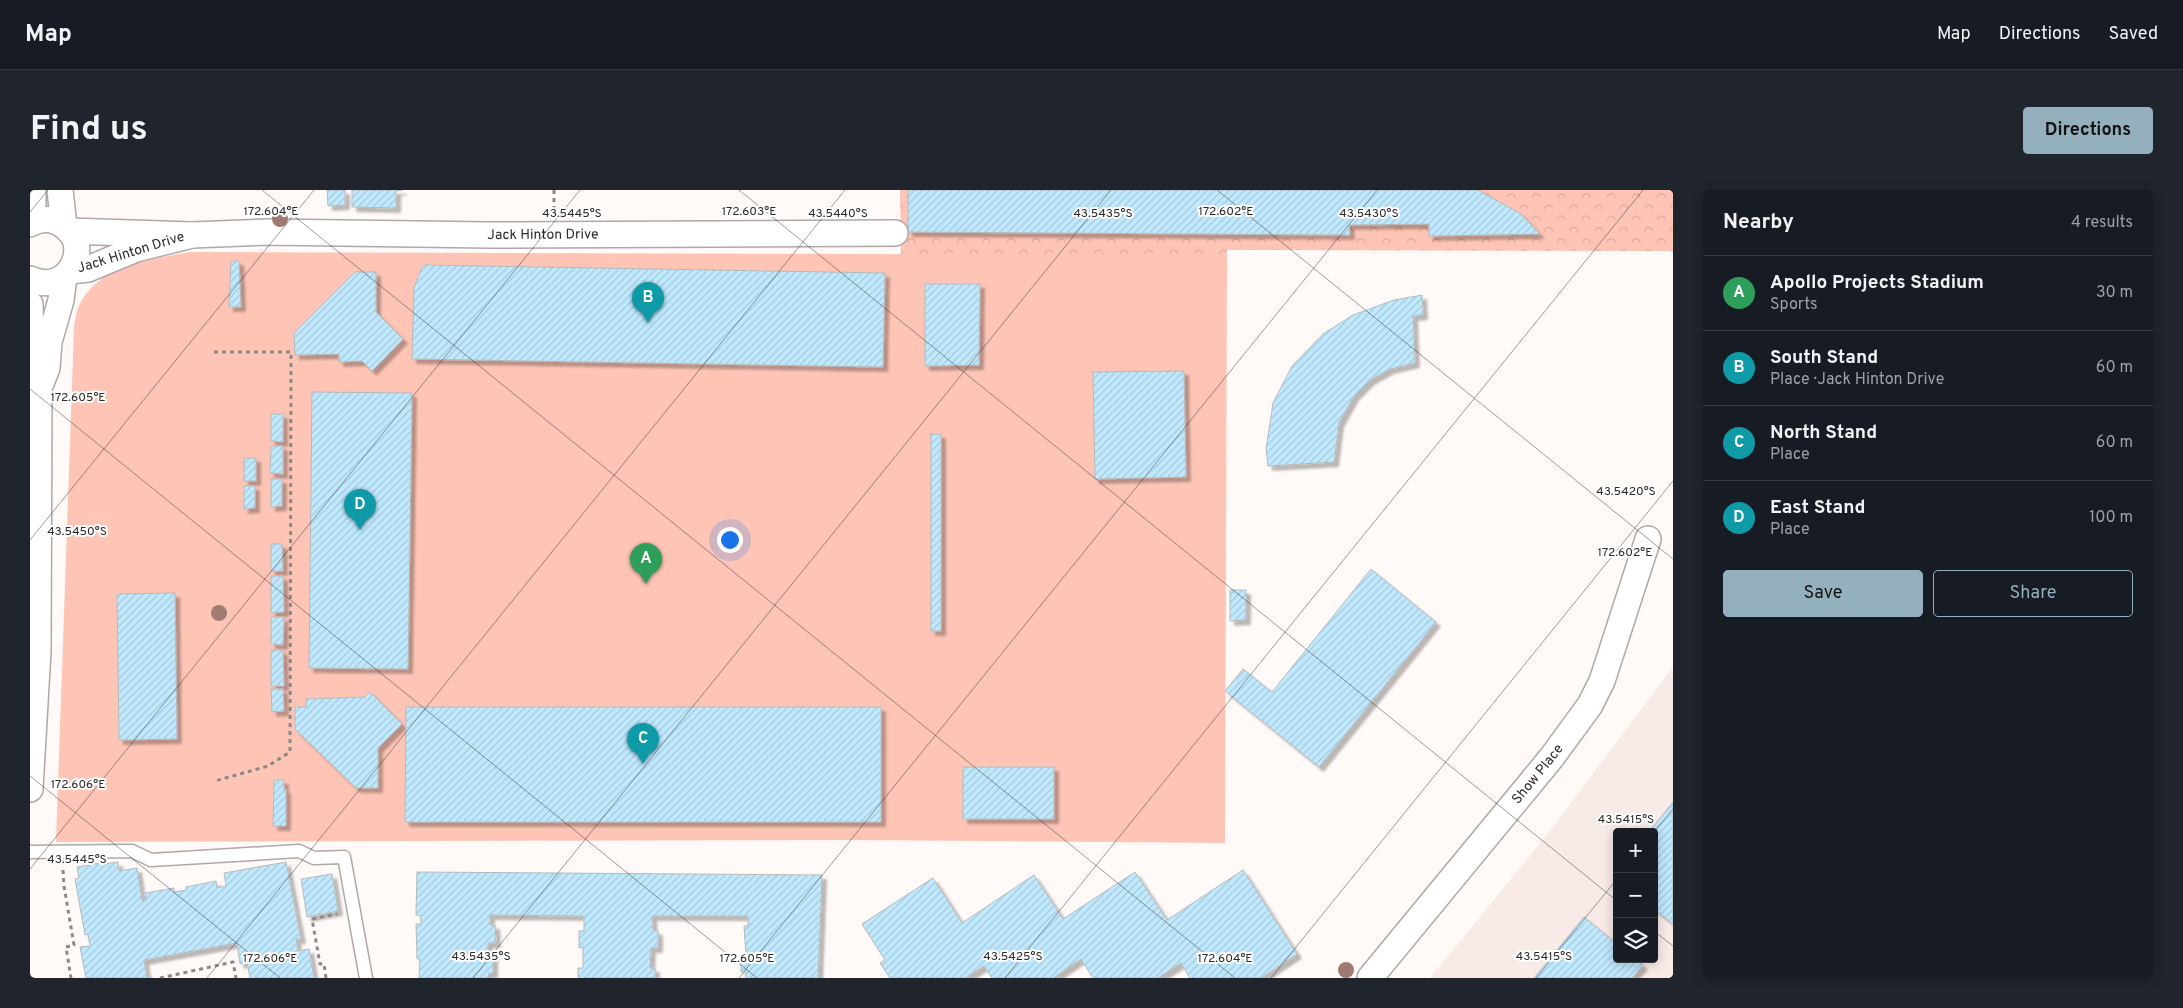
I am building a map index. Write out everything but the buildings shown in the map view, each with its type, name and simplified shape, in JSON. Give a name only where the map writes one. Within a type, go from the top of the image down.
[{"type":"street","points":[[30,214],[33,204],[33,190]]},
{"type":"street","points":[[30,279],[36,282],[50,283],[67,274],[74,264],[77,248],[67,228],[60,190]]},
{"type":"street","name":"Jack Hinton Drive","points":[[30,224],[47,220],[67,228],[192,235],[268,232],[489,235],[895,233]]},
{"type":"street","name":"Jack Hinton Drive","points":[[39,388],[47,368],[49,342],[67,274],[88,269],[136,250],[192,235]]},
{"type":"street","name":"Jack Hinton Drive","points":[[30,304],[32,368],[39,388],[38,651],[30,790]]},
{"type":"street","name":"Show Place","points":[[1370,978],[1552,758],[1590,705],[1602,681],[1648,539]]},
{"type":"lane","points":[[30,852],[132,851],[151,860],[299,850],[314,858],[344,858],[366,978]]},
{"type":"path","points":[[214,352],[291,352],[290,752],[268,766],[215,781]]},
{"type":"path","points":[[63,851],[64,886],[74,945],[66,948],[71,978]]},
{"type":"path","points":[[326,978],[324,964],[320,964],[312,919],[354,912]]},
{"type":"path","points":[[160,978],[233,962],[236,978]]},
{"type":"shaded area","points":[[1673,667],[1673,978],[1430,978],[1546,836]]},
{"type":"green space","points":[[900,190],[1673,190],[1673,251],[1227,250],[1227,255],[901,255]]},
{"type":"green space","points":[[190,252],[1227,255],[1225,843],[843,840],[56,842],[76,314],[87,292],[112,273],[143,261]]},
{"type":"place","name":"South Stand","points":[[648,323]]},
{"type":"place","name":"East Stand","points":[[360,530]]},
{"type":"place","name":"Apollo Projects Stadium","points":[[646,584]]},
{"type":"place","name":"North Stand","points":[[643,764]]}]
